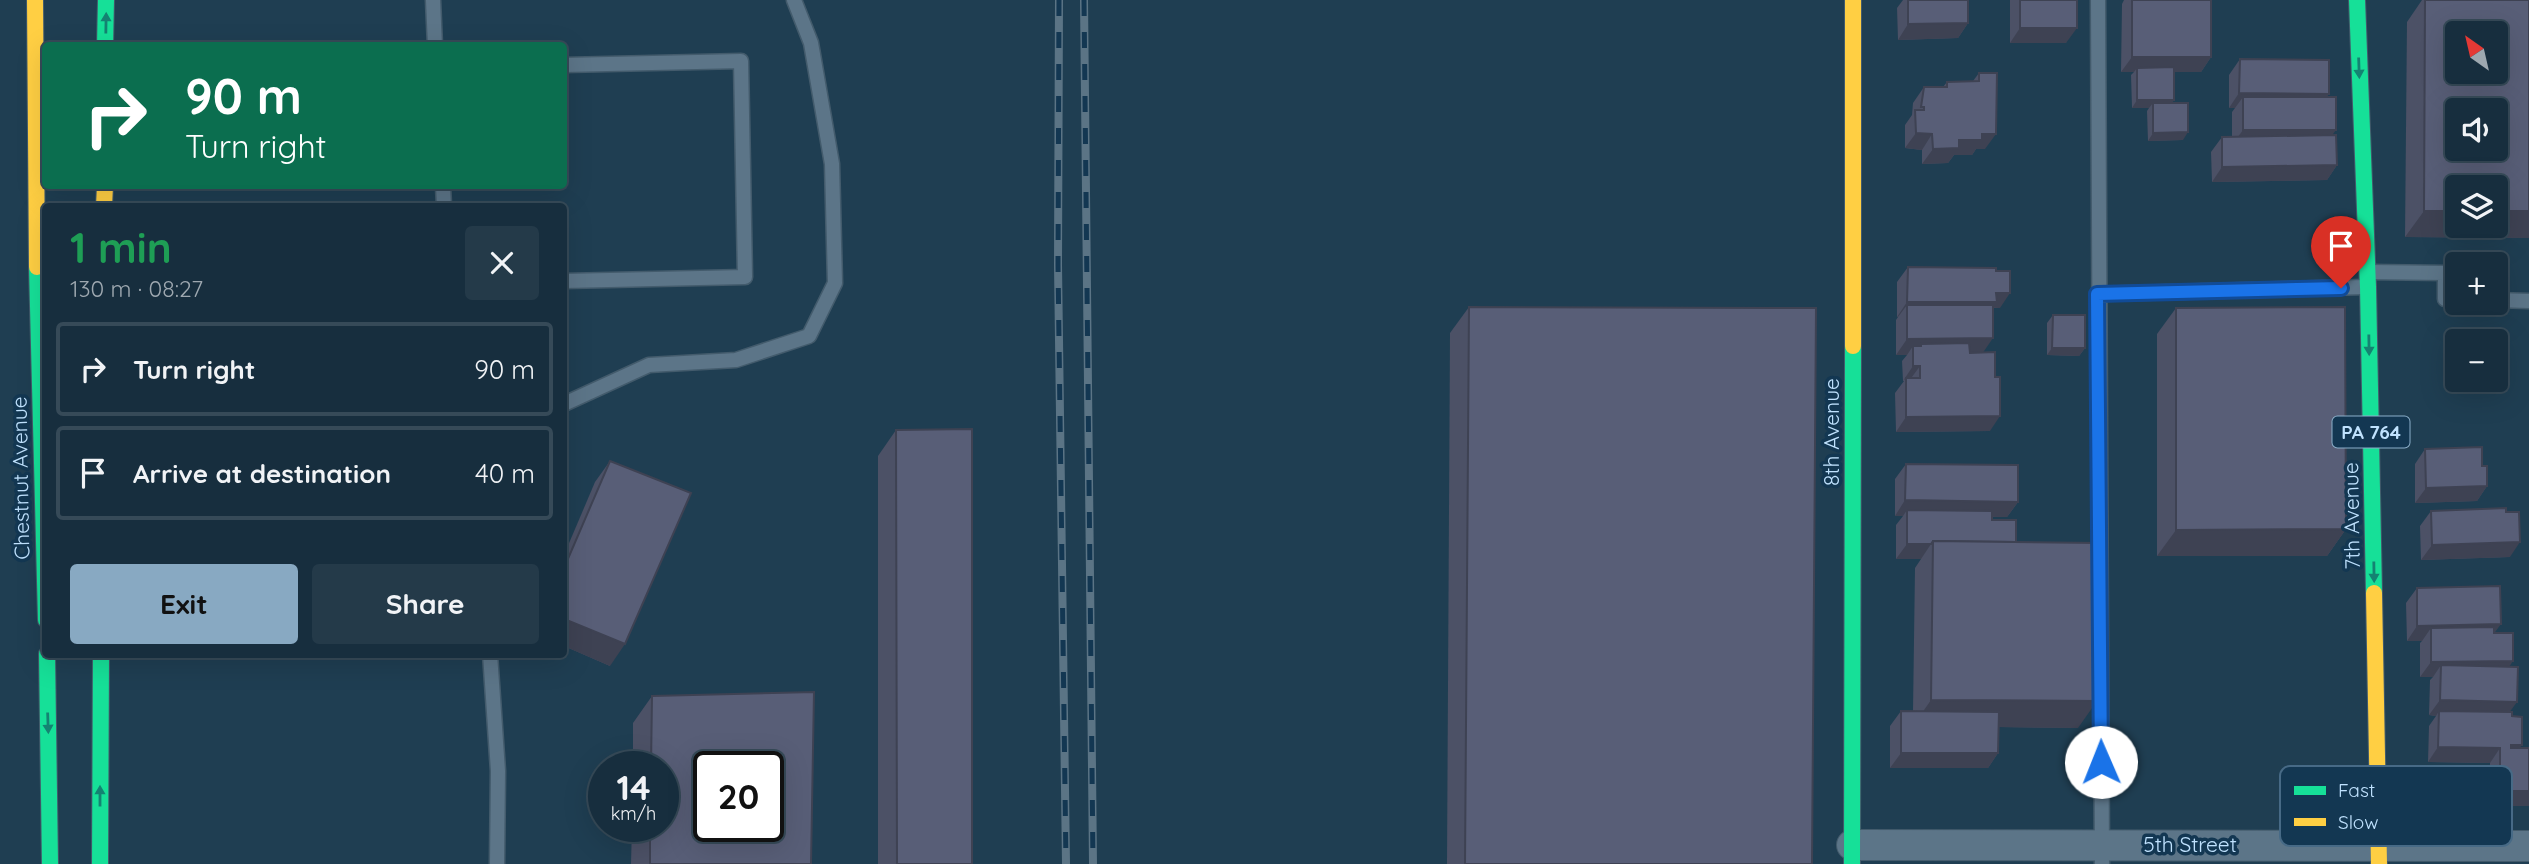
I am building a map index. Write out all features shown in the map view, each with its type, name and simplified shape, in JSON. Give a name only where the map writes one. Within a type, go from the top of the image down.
[{"type":"main road","name":"Chestnut Avenue","points":[[35,0],[36,211],[42,456]]},
{"type":"main road","points":[[105,42],[106,0]]},
{"type":"main road","name":"8th Avenue","points":[[1852,854],[1853,0]]},
{"type":"main road","name":"7th Avenue","points":[[2357,0],[2368,279],[2377,766]]},
{"type":"main road","points":[[47,658],[50,864]]},
{"type":"main road","points":[[100,864],[101,658]]},
{"type":"street","name":"5th Street","points":[[1852,854],[2379,855],[2529,846]]},
{"type":"lane","points":[[433,0],[435,42]]},
{"type":"lane","points":[[567,403],[649,365],[736,360],[809,336],[835,283],[832,163],[811,43],[794,0]]},
{"type":"lane","points":[[2098,0],[2097,294],[2102,854]]},
{"type":"lane","points":[[567,65],[741,61],[745,277],[567,281]]},
{"type":"lane","points":[[2097,294],[2445,273]]},
{"type":"lane","points":[[2508,300],[2529,300]]},
{"type":"lane","points":[[491,658],[498,771],[497,864]]},
{"type":"building","points":[[1908,0],[1968,0],[1968,23],[1908,24]]},
{"type":"building","points":[[2020,0],[2077,0],[2077,28],[2020,28]]},
{"type":"building","points":[[2132,0],[2211,0],[2211,57],[2132,57]]},
{"type":"building","points":[[2425,0],[2529,0],[2529,211],[2508,211],[2508,175],[2445,175],[2445,211],[2424,211]]},
{"type":"building","points":[[2240,59],[2329,60],[2329,94],[2239,93]]},
{"type":"building","points":[[2174,67],[2174,100],[2137,100],[2137,68]]},
{"type":"building","points":[[1979,73],[1997,73],[1996,134],[1982,134],[1982,140],[1959,140],[1959,148],[1933,149],[1932,134],[1916,133],[1915,110],[1924,110],[1924,107],[1921,107],[1924,87],[1947,87],[1947,82],[1979,81]]},
{"type":"building","points":[[2243,97],[2336,97],[2336,130],[2243,130]]},
{"type":"building","points":[[2153,103],[2188,103],[2188,132],[2153,133]]},
{"type":"building","points":[[2336,135],[2337,165],[2222,167],[2222,137]]},
{"type":"building","points":[[1908,267],[1996,268],[1996,271],[2010,271],[2010,293],[1996,293],[1997,302],[1907,302]]},
{"type":"building","points":[[1907,305],[1993,305],[1993,338],[1907,339]]},
{"type":"building","points":[[1469,307],[1816,308],[1812,864],[1465,864]]},
{"type":"building","points":[[2345,307],[2346,529],[2176,530],[2176,308]]},
{"type":"building","points":[[2053,315],[2085,315],[2085,348],[2052,348]]},
{"type":"building","points":[[1969,343],[1970,353],[1995,352],[1995,377],[2000,377],[2000,416],[1906,417],[1906,378],[1920,378],[1920,366],[1913,366],[1913,346]]},
{"type":"building","points":[[972,429],[972,864],[897,864],[896,430]]},
{"type":"building","points":[[2482,447],[2482,466],[2487,466],[2487,486],[2426,488],[2425,449]]},
{"type":"building","points":[[610,461],[691,493],[625,644],[567,620],[567,561]]},
{"type":"building","points":[[1906,464],[2018,465],[2018,502],[1905,500]]},
{"type":"building","points":[[2506,508],[2506,512],[2519,512],[2520,542],[2432,545],[2431,511]]},
{"type":"building","points":[[1907,510],[1992,511],[1992,520],[2016,520],[2016,542],[1933,541],[1931,544],[1907,544]]},
{"type":"building","points":[[1933,541],[2099,543],[2097,701],[1931,700]]},
{"type":"building","points":[[2500,586],[2501,624],[2417,626],[2417,588]]},
{"type":"building","points":[[2494,627],[2494,633],[2513,633],[2513,661],[2431,662],[2431,628]]},
{"type":"building","points":[[2441,665],[2518,667],[2517,702],[2440,700]]},
{"type":"building","points":[[814,692],[811,864],[650,864],[650,842],[679,842],[679,751],[651,751],[652,696]]},
{"type":"building","points":[[1901,711],[1999,712],[1998,753],[1901,753]]},
{"type":"building","points":[[2439,711],[2512,712],[2512,716],[2522,717],[2522,745],[2511,745],[2511,748],[2529,748],[2529,791],[2512,791],[2512,766],[2500,766],[2500,748],[2438,747]]},
{"type":"railway","points":[[1059,0],[1058,265],[1066,864]]},
{"type":"railway","points":[[1084,0],[1093,864]]},
{"type":"traffic: fast","points":[[105,42],[106,0]]},
{"type":"traffic: fast","points":[[2357,0],[2368,287],[2374,593]]},
{"type":"traffic: fast","points":[[37,267],[42,463]]},
{"type":"traffic: fast","points":[[1852,864],[1853,346]]},
{"type":"traffic: fast","points":[[47,658],[50,864]]},
{"type":"traffic: fast","points":[[100,864],[101,658]]},
{"type":"traffic: slow","points":[[35,0],[37,267]]},
{"type":"traffic: slow","points":[[1853,0],[1853,346]]},
{"type":"traffic: slow","points":[[104,203],[105,189]]},
{"type":"traffic: slow","points":[[2374,593],[2377,766]]},
{"type":"traffic: slow","points":[[2379,846],[2379,864]]},
{"type":"route","points":[[2101,762],[2097,294],[2341,288]]}]
